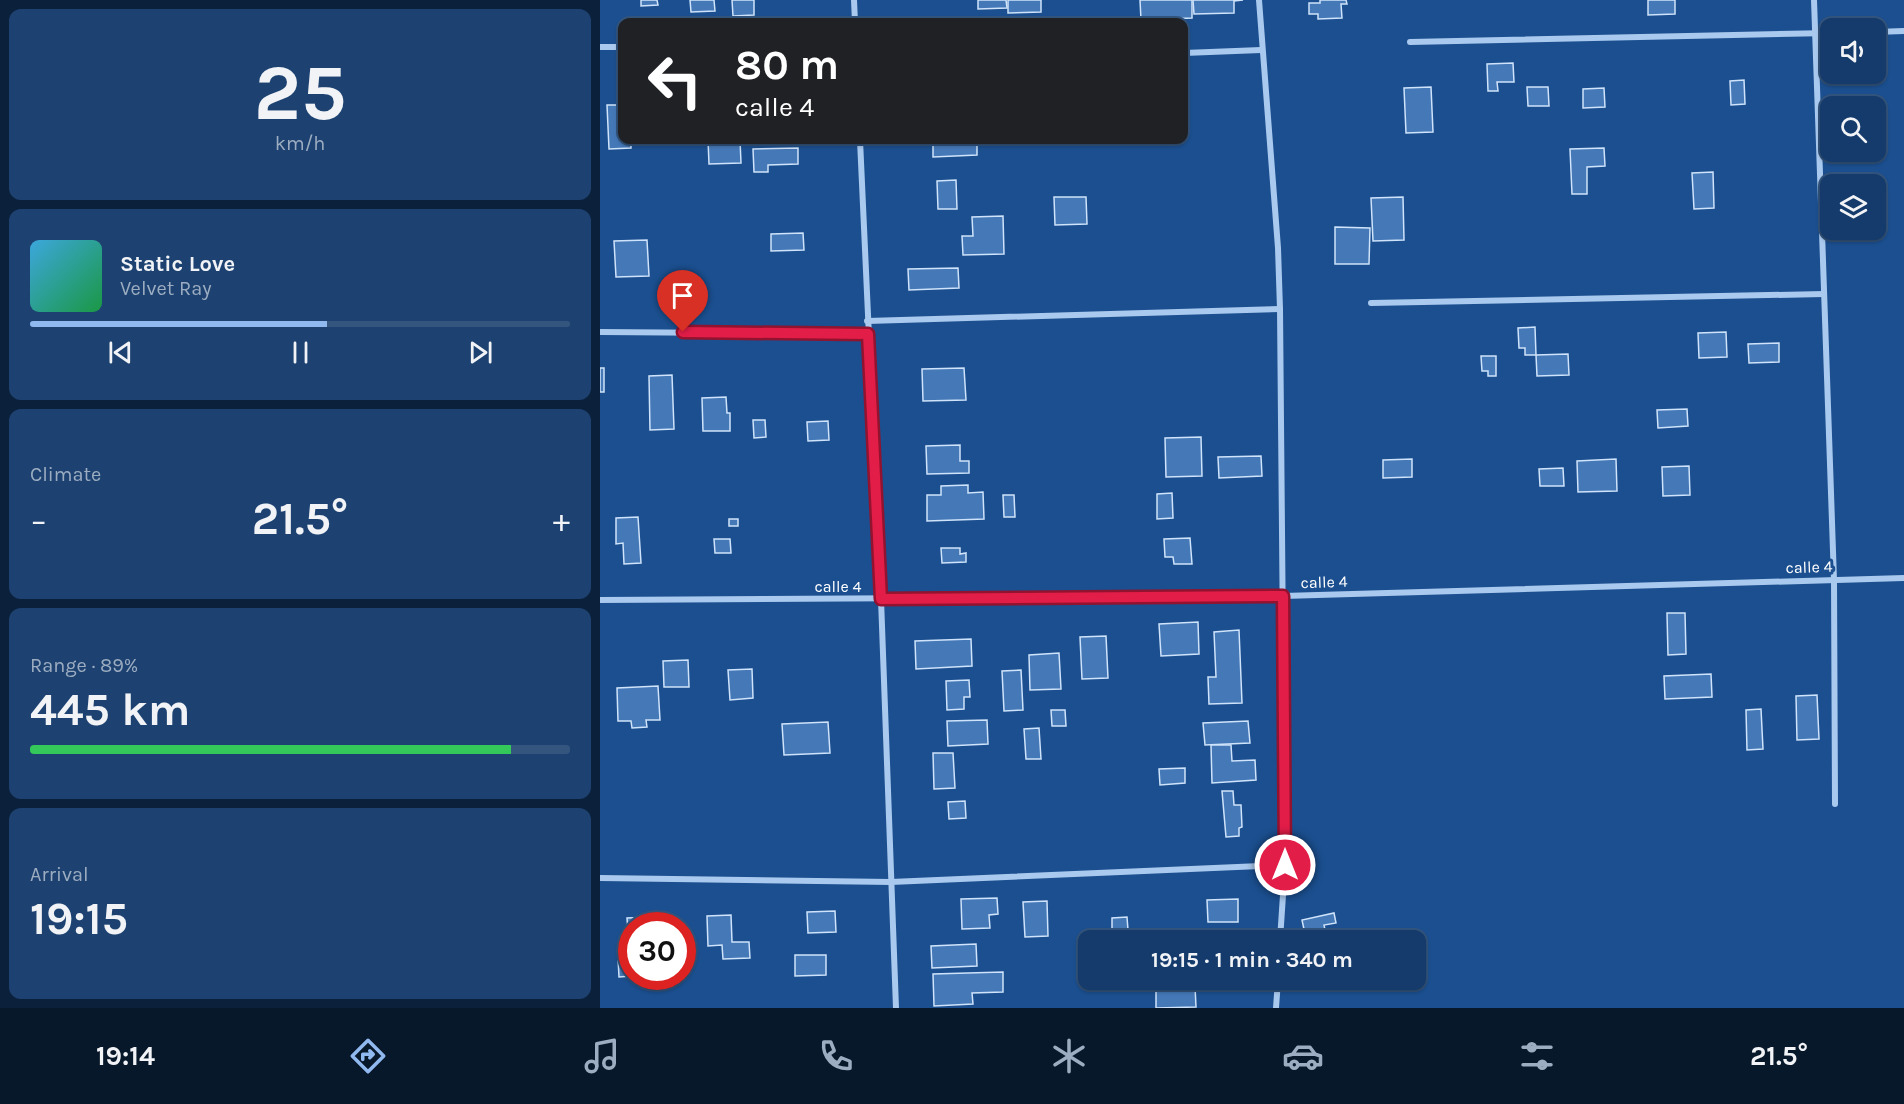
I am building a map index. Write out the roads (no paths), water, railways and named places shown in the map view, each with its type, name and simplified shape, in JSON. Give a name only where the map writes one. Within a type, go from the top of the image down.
[{"type":"street","points":[[854,0],[855,18]]},
{"type":"street","points":[[1259,0],[1278,248],[1280,309],[1285,865],[1281,930]]},
{"type":"street","points":[[1814,0],[1834,580],[1835,804]]},
{"type":"street","points":[[1886,32],[1904,31]]},
{"type":"street","points":[[1410,42],[1820,33]]},
{"type":"street","points":[[600,47],[618,47]]},
{"type":"street","points":[[1188,53],[1262,50]]},
{"type":"street","points":[[860,144],[881,599],[896,1008]]},
{"type":"street","points":[[1371,303],[1824,294]]},
{"type":"street","points":[[867,321],[1280,309]]},
{"type":"street","points":[[600,332],[868,334]]},
{"type":"street","name":"calle 4","points":[[600,600],[1283,596],[1904,578]]},
{"type":"street","points":[[600,878],[891,882],[1285,865]]},
{"type":"street","points":[[1276,1008],[1277,990]]}]
